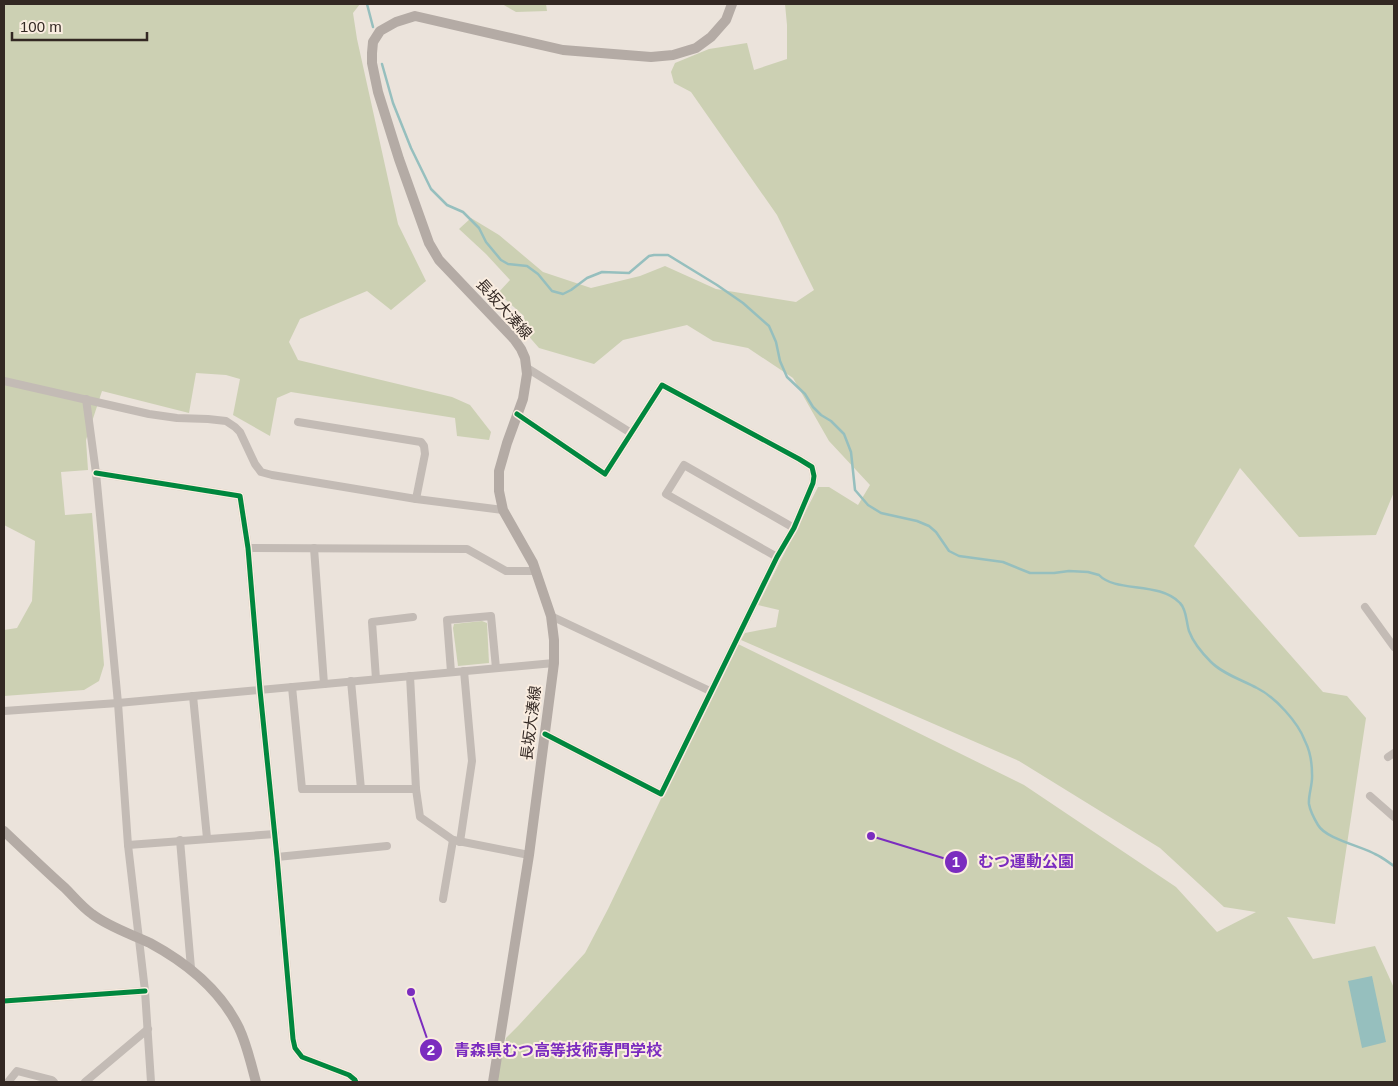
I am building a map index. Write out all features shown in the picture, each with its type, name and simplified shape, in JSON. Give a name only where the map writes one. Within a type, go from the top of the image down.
[{"type":"main road","name":"長坂大湊線","points":[[493,1082],[529,855],[554,663],[551,616],[533,563],[503,510],[499,491],[499,471],[523,399],[527,368],[521,349],[514,339],[439,260],[429,243],[399,159],[378,92],[372,63],[373,42],[380,31],[396,22],[414,16],[563,50],[651,57],[673,55],[696,48],[711,37],[726,20],[732,4]]},
{"type":"main road","points":[[4,831],[92,914],[168,953],[191,968],[219,997],[239,1028],[256,1082]]},
{"type":"street","points":[[527,368],[631,433]]},
{"type":"street","points":[[4,382],[158,415],[226,421],[240,432],[255,464],[262,472],[272,475],[416,499],[503,510]]},
{"type":"street","points":[[517,414],[605,474],[662,385],[799,459],[812,467],[814,476],[813,483],[794,528],[777,558],[660,794],[545,734]]},
{"type":"street","points":[[86,399],[96,473],[118,703],[128,845],[145,991],[151,1082]]},
{"type":"street","points":[[298,422],[421,442],[424,446],[425,454],[416,499]]},
{"type":"street","points":[[777,558],[666,494],[684,465],[794,528]]},
{"type":"street","points":[[96,473],[240,496],[248,548],[293,1039],[295,1048],[302,1057],[348,1076],[356,1082]]},
{"type":"street","points":[[248,548],[467,549],[506,571],[535,571]]},
{"type":"street","points":[[314,548],[324,684]]},
{"type":"street","points":[[1365,608],[1394,645]]},
{"type":"street","points":[[451,672],[447,620],[491,616],[496,668]]},
{"type":"street","points":[[551,616],[710,691]]},
{"type":"street","points":[[376,679],[372,622],[413,617]]},
{"type":"street","points":[[4,712],[554,663]]},
{"type":"street","points":[[443,899],[457,841],[472,761],[464,671]]},
{"type":"street","points":[[410,676],[416,789],[420,817],[457,841],[529,855]]},
{"type":"street","points":[[351,681],[361,789]]},
{"type":"street","points":[[292,687],[302,790],[416,789]]},
{"type":"street","points":[[193,696],[207,838]]},
{"type":"street","points":[[1370,796],[1394,817]]},
{"type":"street","points":[[128,845],[274,834]]},
{"type":"street","points":[[180,840],[191,968]]},
{"type":"street","points":[[277,857],[387,846]]},
{"type":"street","points":[[4,1001],[145,991]]},
{"type":"street","points":[[85,1082],[148,1029]]},
{"type":"street","points":[[8,1082],[17,1071],[54,1082]]},
{"type":"green space","points":[[4,4],[360,4],[353,13],[357,39],[398,224],[426,281],[391,310],[367,291],[300,319],[289,342],[298,360],[452,397],[470,405],[491,432],[489,440],[457,436],[455,418],[291,392],[277,398],[270,436],[233,415],[240,379],[226,375],[196,373],[189,413],[102,391],[86,440],[88,470],[61,472],[65,515],[92,513],[104,665],[99,681],[84,690],[4,696],[4,630],[17,628],[32,601],[35,541],[4,525]]},
{"type":"green space","points":[[502,4],[546,4],[547,11],[516,12]]},
{"type":"green space","points":[[785,4],[1394,4],[1394,492],[1376,535],[1299,537],[1240,468],[1194,546],[1323,692],[1347,696],[1366,718],[1335,924],[1287,917],[1313,959],[1375,946],[1394,988],[1394,1082],[496,1082],[506,1038],[585,953],[736,643],[1024,785],[1176,887],[1217,932],[1256,912],[1224,907],[1160,848],[1019,761],[741,640],[745,633],[776,627],[779,610],[758,605],[818,487],[829,487],[858,505],[870,485],[829,441],[793,378],[748,348],[713,341],[687,325],[623,340],[594,364],[539,348],[525,332],[524,316],[498,293],[510,280],[459,229],[471,218],[499,235],[543,272],[591,288],[640,276],[665,266],[716,289],[796,302],[814,290],[777,215],[691,92],[674,83],[671,72],[675,63],[709,49],[747,43],[754,70],[787,59]]},
{"type":"green space","points":[[482,621],[487,623],[489,663],[458,666],[454,624]]},
{"type":"water","points":[[1372,976],[1386,1042],[1362,1048],[1348,981]]},
{"type":"waterway","points":[[367,4],[373,27]]},
{"type":"waterway","points":[[382,64],[393,103],[411,148],[431,189],[447,205],[463,212],[479,228],[486,242],[501,260],[508,264],[527,266],[538,274],[552,291],[563,294],[587,278],[602,272],[629,273],[649,256],[654,255],[668,255],[717,285],[743,303],[769,326],[787,377],[805,394],[813,407],[844,434],[851,452],[855,490],[868,505],[881,513],[917,521],[929,526],[936,532],[949,551],[959,556],[1003,562],[1030,573],[1088,572],[1099,575],[1116,584],[1150,589],[1171,596],[1182,606],[1191,635],[1198,648],[1211,662],[1271,697],[1297,726],[1307,745],[1312,766],[1309,804],[1311,812],[1322,830],[1336,838],[1378,855],[1394,866]]},
{"type":"cycle path","points":[[517,414],[605,474],[662,385],[799,459],[812,467],[814,476],[813,483],[794,528],[777,557],[661,794],[545,734]]},
{"type":"cycle path","points":[[96,473],[240,496],[248,548],[293,1039],[295,1048],[302,1057],[349,1075],[356,1082]]},
{"type":"cycle path","points":[[4,1001],[145,991]]},
{"type":"place","name":"むつ運動公園","points":[[871,836]]},
{"type":"place","name":"青森県むつ高等技術専門学校","points":[[411,992]]}]
